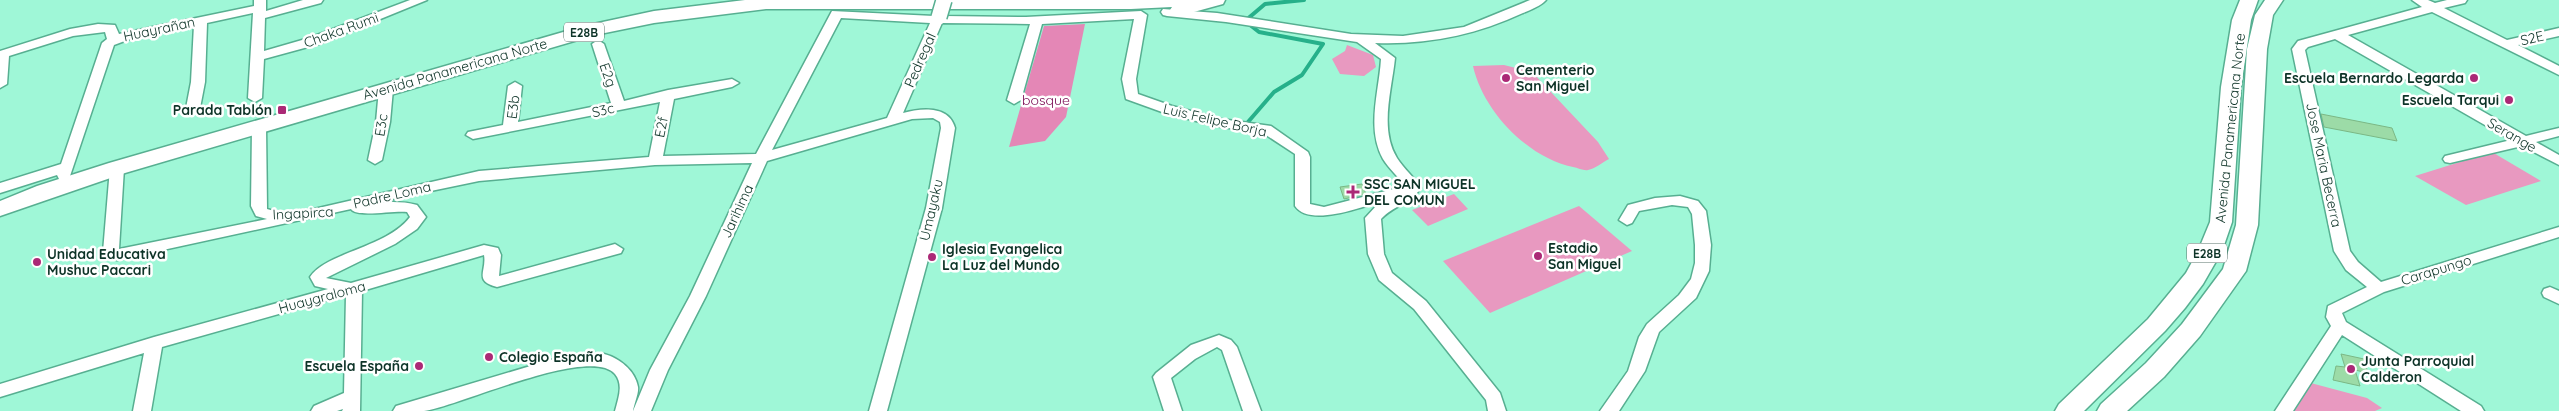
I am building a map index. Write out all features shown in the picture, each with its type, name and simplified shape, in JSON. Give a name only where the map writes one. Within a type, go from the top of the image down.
[{"type":"highway","name":"Avenida Panamericana Norte","points":[[0,200],[66,171],[568,28],[698,6],[766,2],[1112,4],[1192,0]]},
{"type":"highway","points":[[1141,15],[1167,12],[1216,0]]},
{"type":"highway","name":"Avenida Panamericana Norte","points":[[2068,411],[2136,346],[2184,296],[2217,236],[2221,222],[2231,87],[2236,72],[2242,14],[2249,0]]},
{"type":"highway","name":"Avenida Panamericana Norte","points":[[2110,411],[2155,370],[2192,330],[2234,271],[2246,225],[2257,49],[2264,15],[2274,0]]},
{"type":"highway","name":"Avenida Panamericana Norte","points":[[0,208],[117,168],[386,89],[591,30],[698,6]]},
{"type":"highway","points":[[698,6],[836,14]]},
{"type":"street","name":"Huayrañan","points":[[66,171],[108,42],[113,39],[260,8],[317,0]]},
{"type":"street","name":"Chaka Rumi","points":[[259,56],[314,41],[421,0]]},
{"type":"street","name":"Pedregal","points":[[893,120],[938,19],[944,0]]},
{"type":"street","points":[[1167,12],[1245,21],[1326,36],[1362,40],[1402,41],[1456,33],[1504,18],[1540,0]]},
{"type":"street","points":[[2418,0],[2559,71]]},
{"type":"street","name":"Jose Maria Becerra","points":[[2378,288],[2352,266],[2342,251],[2298,52],[2303,44],[2461,0]]},
{"type":"street","points":[[256,98],[260,8]]},
{"type":"street","points":[[836,14],[938,19],[1037,20],[1141,15]]},
{"type":"street","name":"Jarihima","points":[[642,411],[659,370],[698,296],[761,158],[836,14]]},
{"type":"street","name":"Luis Felipe Borja","points":[[1141,15],[1129,79],[1130,96],[1167,109],[1220,123],[1266,129],[1301,152],[1303,157],[1303,206],[1310,210],[1324,212],[1414,188]]},
{"type":"street","points":[[193,108],[198,82],[201,20]]},
{"type":"street","points":[[1014,100],[1037,20]]},
{"type":"street","points":[[0,84],[2,55],[103,27],[111,28],[113,39]]},
{"type":"street","name":"S2E","points":[[2505,44],[2559,32]]},
{"type":"street","name":"Serange","points":[[2336,34],[2559,161]]},
{"type":"street","points":[[1362,40],[1388,58],[1381,109],[1381,138],[1392,161],[1406,174],[1414,188],[1405,197],[1383,207],[1373,218],[1376,254],[1385,276],[1420,305],[1494,398],[1496,411]]},
{"type":"street","name":"E2g","points":[[598,44],[619,106]]},
{"type":"street","name":"S3c","points":[[473,135],[619,106],[668,94],[732,83]]},
{"type":"street","name":"E3b","points":[[510,127],[515,86]]},
{"type":"street","name":"E3c","points":[[375,160],[383,122],[386,89]]},
{"type":"street","name":"E2f","points":[[655,161],[668,94]]},
{"type":"street","name":"Umayaku","points":[[878,411],[934,208],[948,128],[946,120],[936,114],[924,113],[893,120]]},
{"type":"street","name":"Padre Loma","points":[[117,168],[112,252],[117,255],[309,215],[374,198],[480,176],[655,161],[761,158],[893,120]]},
{"type":"street","name":"Ingapirca","points":[[259,127],[259,206],[261,213],[268,216],[309,215],[399,206],[412,208],[418,217],[414,226],[398,236],[323,271],[318,277],[321,282],[354,289]]},
{"type":"street","points":[[2450,159],[2559,132]]},
{"type":"street","points":[[0,188],[66,171]]},
{"type":"street","points":[[1608,411],[1630,385],[1643,356],[1649,334],[1666,313],[1690,294],[1701,272],[1704,247],[1699,210],[1694,204],[1684,201],[1667,201],[1633,208],[1627,220]]},
{"type":"street","name":"Carapungo","points":[[2340,326],[2334,318],[2334,310],[2378,288],[2559,232]]},
{"type":"street","name":"Huaygraloma","points":[[0,391],[154,342],[354,289],[484,250],[492,252],[494,258],[490,274],[491,279],[497,282],[615,249]]},
{"type":"street","points":[[320,411],[352,404],[354,289]]},
{"type":"street","points":[[2284,411],[2340,326],[2423,376],[2475,411]]},
{"type":"street","points":[[1173,411],[1162,377],[1172,365],[1212,342],[1220,341],[1229,347],[1252,411]]},
{"type":"street","points":[[142,411],[154,342]]},
{"type":"street","points":[[402,411],[564,362],[604,360],[621,370],[629,387],[624,411]]},
{"type":"shaded area","points":[[1347,45],[1373,55],[1376,67],[1364,76],[1340,74],[1332,59],[1345,51]]},
{"type":"shaded area","points":[[1504,65],[1532,72],[1598,142],[1609,159],[1593,168],[1583,170],[1556,162],[1524,143],[1497,115],[1487,100],[1478,83],[1473,66]]},
{"type":"shaded area","points":[[2492,152],[2541,181],[2466,205],[2415,176]]},
{"type":"shaded area","points":[[1454,194],[1468,209],[1428,226],[1412,210]]},
{"type":"shaded area","name":"Estadio San Miguel","points":[[1579,206],[1632,251],[1490,313],[1443,261]]},
{"type":"shaded area","points":[[2307,382],[2367,398],[2382,408],[2375,411],[2289,411]]},
{"type":"green space","name":"bosque","points":[[1085,24],[1066,117],[1045,141],[1009,147],[1044,26]]},
{"type":"building","points":[[2321,114],[2392,128],[2397,141],[2324,127]]},
{"type":"building","name":"SSC SAN MIGUEL DEL COMUN","points":[[1362,184],[1366,194],[1344,199],[1340,187]]},
{"type":"building","name":"Junta Parroquial Calderon","points":[[2341,354],[2364,359],[2368,373],[2355,370],[2360,386],[2333,380],[2336,366],[2345,367]]},
{"type":"waterway","points":[[1248,122],[1274,92],[1302,75],[1323,44],[1259,32],[1245,21],[1265,4],[1304,0]]},
{"type":"place","name":"Cementerio San Miguel","points":[[1506,78]]},
{"type":"place","name":"Escuela Bernardo Legarda","points":[[2474,78]]},
{"type":"place","name":"Escuela Tarqui","points":[[2509,100]]},
{"type":"place","name":"Parada Tablón","points":[[282,110]]},
{"type":"place","name":"SSC SAN MIGUEL DEL COMUN","points":[[1353,192]]},
{"type":"place","name":"Estadio San Miguel","points":[[1538,256]]},
{"type":"place","name":"Iglesia Evangelica La Luz del Mundo","points":[[932,257]]},
{"type":"place","name":"Unidad Educativa Mushuc Paccari","points":[[37,262]]},
{"type":"place","name":"Colegio España","points":[[489,357]]},
{"type":"place","name":"Escuela España","points":[[419,366]]},
{"type":"place","name":"Junta Parroquial Calderon","points":[[2351,369]]}]
